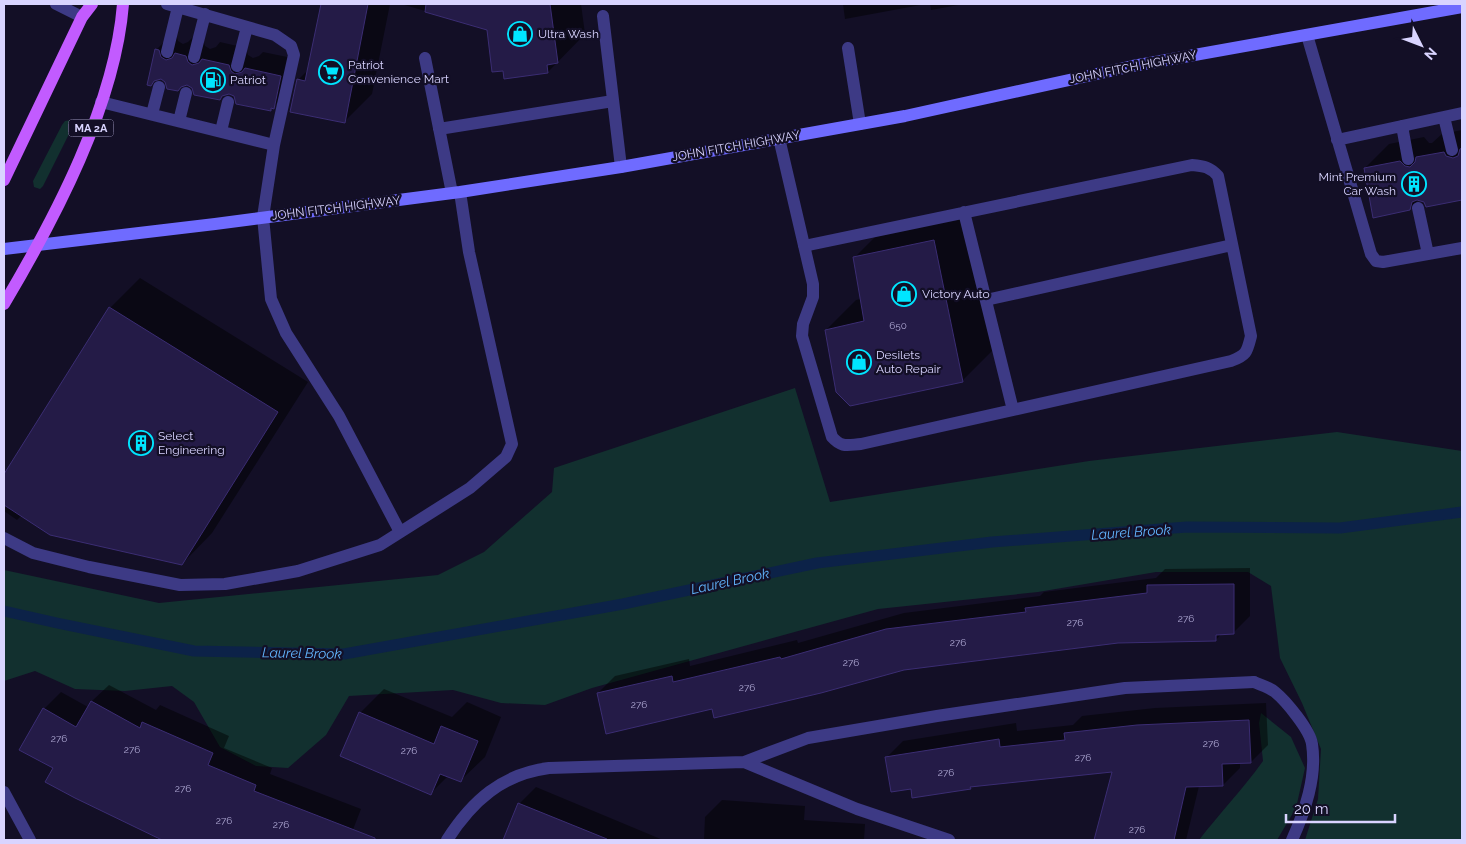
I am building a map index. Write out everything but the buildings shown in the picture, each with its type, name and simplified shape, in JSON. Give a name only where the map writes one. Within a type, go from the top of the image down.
[{"type":"main road","points":[[4,180],[82,17],[92,4]]},
{"type":"main road","name":"MA 2A","points":[[4,304],[37,246],[72,177],[111,76],[119,38],[123,4]]},
{"type":"main road","name":"JOHN FITCH HIGHWAY","points":[[4,249],[263,218],[621,167],[906,116],[1133,66],[1462,7]]},
{"type":"street","points":[[56,4],[82,17]]},
{"type":"street","points":[[167,52],[173,5],[275,35],[291,46],[294,54],[274,145],[263,218],[272,299],[286,333],[339,416],[400,532]]},
{"type":"street","points":[[194,57],[205,14]]},
{"type":"street","points":[[603,16],[621,167]]},
{"type":"street","points":[[236,66],[247,27]]},
{"type":"street","points":[[1307,35],[1370,254],[1376,260],[1383,262],[1462,248]]},
{"type":"street","points":[[848,48],[860,124]]},
{"type":"street","points":[[4,538],[33,553],[89,567],[180,585],[225,584],[298,571],[380,545],[470,488],[506,457],[512,444],[456,192],[439,129],[425,58]]},
{"type":"street","points":[[152,114],[159,87]]},
{"type":"street","points":[[179,121],[186,93]]},
{"type":"street","points":[[439,129],[613,101]]},
{"type":"street","points":[[101,102],[274,145]]},
{"type":"street","points":[[221,131],[228,102]]},
{"type":"street","points":[[1337,140],[1462,113]]},
{"type":"street","points":[[1444,117],[1452,150]]},
{"type":"street","points":[[1402,126],[1408,159]]},
{"type":"street","points":[[779,138],[804,246],[813,284],[813,296],[803,324],[802,336],[832,437],[839,444],[847,446],[861,444],[1231,361],[1242,357],[1247,352],[1251,336],[1218,176],[1212,169],[1203,166],[1192,165],[804,246]]},
{"type":"street","points":[[1418,208],[1428,254]]},
{"type":"street","points":[[964,212],[1012,410]]},
{"type":"street","points":[[986,300],[1232,246]]},
{"type":"street","points":[[447,840],[475,804],[490,790],[503,782],[532,771],[549,768],[744,762],[808,738],[937,716],[1124,688],[1254,682],[1274,691],[1298,717],[1312,743],[1312,780],[1301,820],[1292,840]]},
{"type":"street","points":[[744,762],[857,809],[949,840]]},
{"type":"street","points":[[4,792],[30,840]]},
{"type":"green space","points":[[71,120],[74,123],[72,128],[43,186],[40,189],[34,187],[33,181],[62,125],[65,121]]},
{"type":"green space","points":[[795,388],[830,502],[1089,461],[1337,432],[1462,451],[1462,840],[1305,840],[1318,799],[1321,749],[1302,703],[1280,658],[1271,586],[1248,572],[1156,572],[1038,592],[878,609],[592,688],[545,705],[501,703],[453,690],[349,696],[326,735],[288,768],[256,766],[220,747],[194,702],[172,686],[125,691],[75,689],[35,671],[4,681],[4,570],[159,603],[438,575],[484,552],[552,492],[554,468]]},
{"type":"green space","points":[[1261,713],[1291,737],[1305,768],[1296,808],[1277,840],[1199,840],[1263,761],[1259,723]]},
{"type":"waterway","name":"Laurel Brook","points":[[4,611],[194,651],[344,654],[623,604],[817,563],[992,542],[1187,527],[1340,528],[1462,512]]},
{"type":"place","name":"Ultra Wash","points":[[520,34]]},
{"type":"place","name":"Patriot Convenience Mart","points":[[331,72]]},
{"type":"place","name":"Patriot","points":[[213,80]]},
{"type":"place","name":"Mint Premium Car Wash","points":[[1414,184]]},
{"type":"place","name":"Victory Auto","points":[[904,294]]},
{"type":"place","name":"Desilets Auto Repair","points":[[859,362]]},
{"type":"place","name":"Select Engineering","points":[[141,443]]}]
